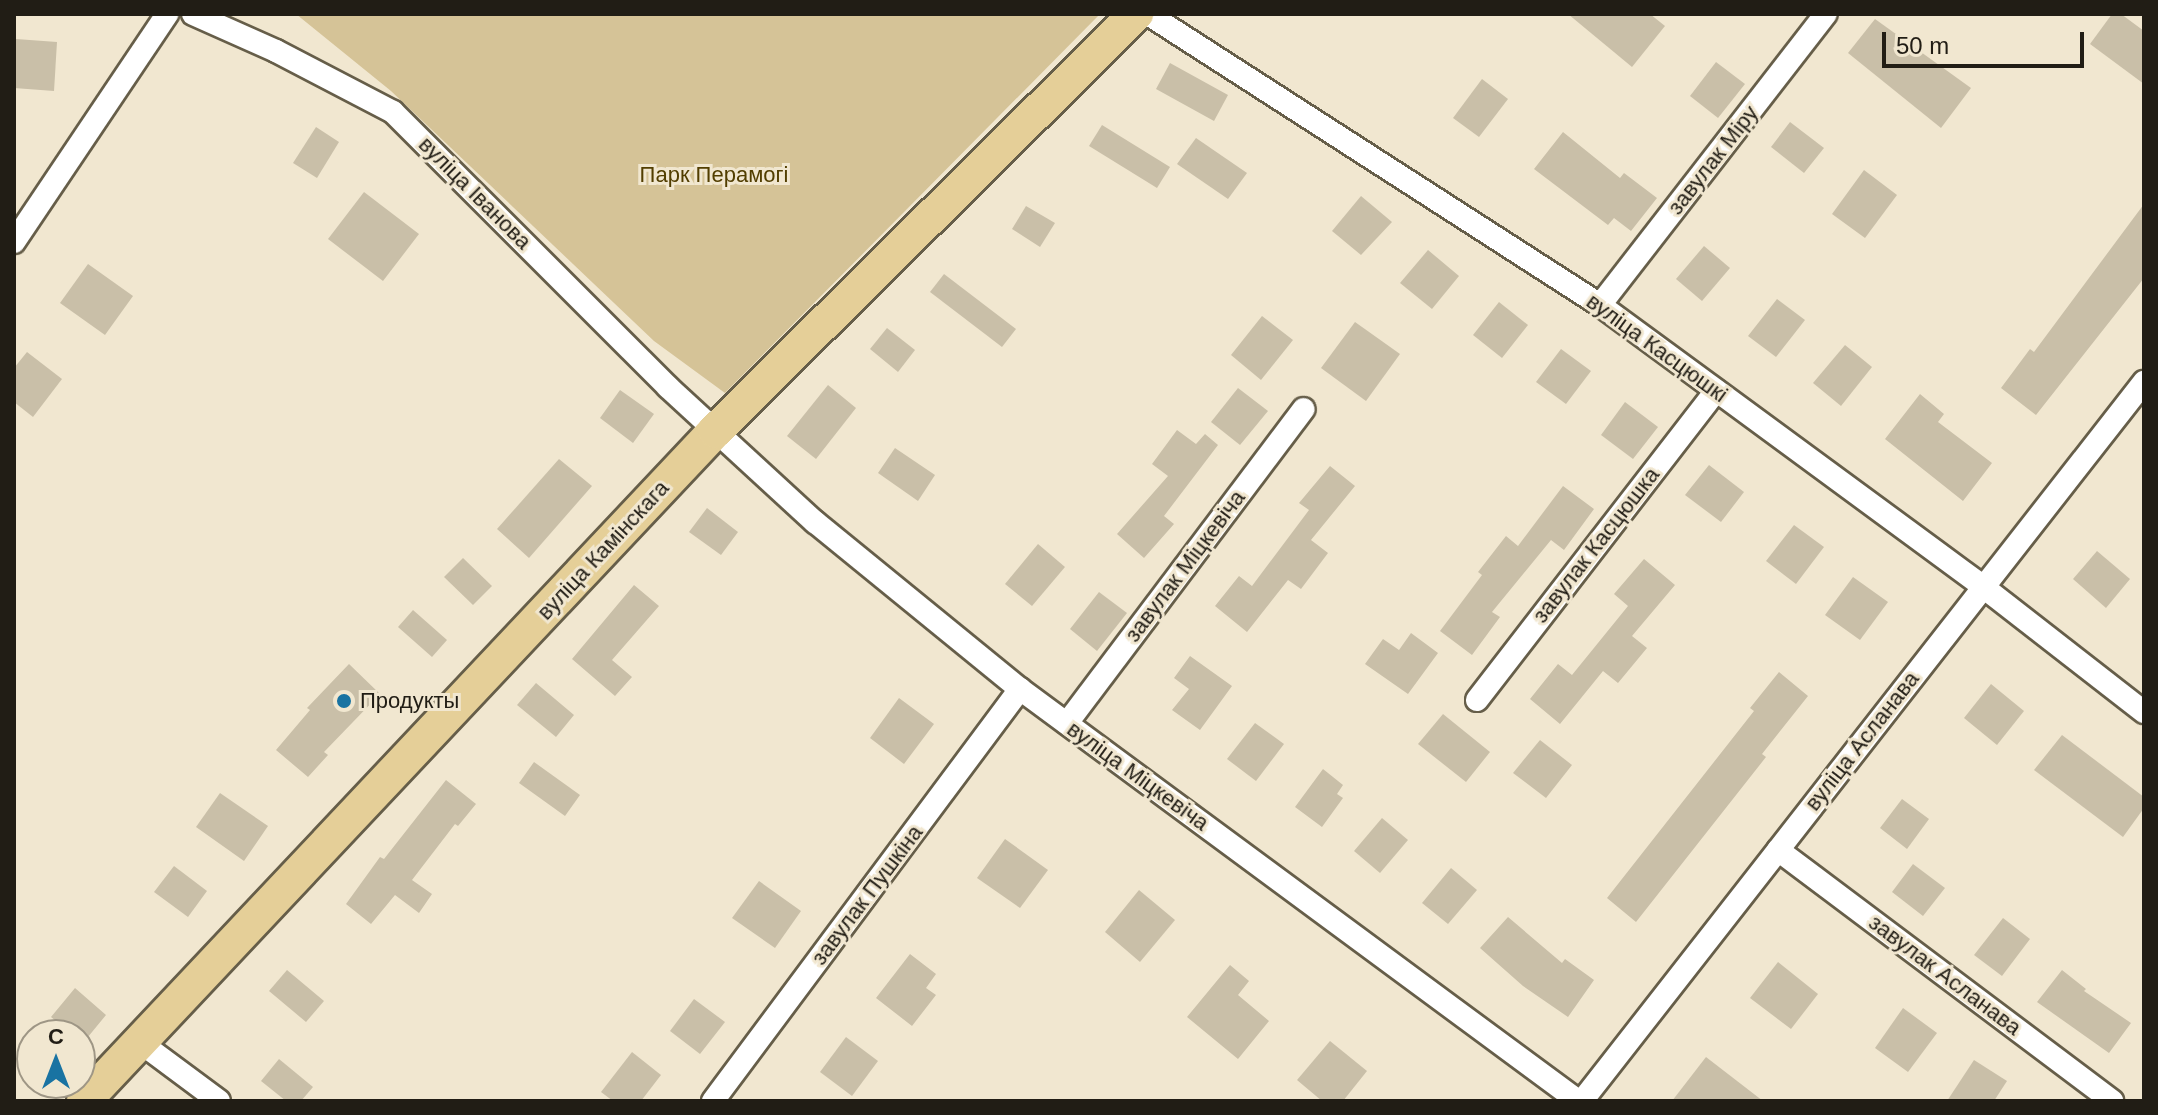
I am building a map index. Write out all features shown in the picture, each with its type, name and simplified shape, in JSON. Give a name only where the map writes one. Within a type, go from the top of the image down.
[{"type":"main road","name":"вуліца Камінскага","points":[[84,1101],[715,431],[1136,14]]},
{"type":"street","points":[[14,242],[167,14]]},
{"type":"street","name":"вуліца Іванова","points":[[193,14],[276,51],[393,112],[715,431]]},
{"type":"street","name":"вуліца Касцюшкі","points":[[1148,14],[1600,305],[1982,586],[2144,712]]},
{"type":"street","name":"завулак Міру","points":[[1600,305],[1826,14]]},
{"type":"street","name":"вуліца Асланава","points":[[1580,1101],[2144,382]]},
{"type":"street","name":"завулак Касцюшка","points":[[1477,700],[1716,391]]},
{"type":"street","name":"завулак Міцкевіча","points":[[1067,723],[1304,409]]},
{"type":"street","name":"вуліца Міцкевіча","points":[[715,431],[815,522],[1020,689],[1580,1101]]},
{"type":"street","name":"завулак Пушкіна","points":[[713,1101],[1020,689]]},
{"type":"street","name":"завулак Асланава","points":[[1778,850],[2112,1101]]},
{"type":"street","points":[[141,1043],[219,1101]]},
{"type":"green space","name":"Парк Перамогі","points":[[296,14],[1100,14],[725,393],[654,341],[391,91]]},
{"type":"building","points":[[1568,14],[1650,14],[1665,26],[1632,67]]},
{"type":"building","points":[[2112,14],[2121,14],[2144,31],[2144,84],[2090,44]]},
{"type":"building","points":[[1875,19],[1971,88],[1941,128],[1848,53]]},
{"type":"building","points":[[16,39],[57,42],[54,91],[14,88]]},
{"type":"building","points":[[1716,62],[1745,84],[1718,118],[1690,96]]},
{"type":"building","points":[[1170,63],[1228,95],[1214,121],[1156,89]]},
{"type":"building","points":[[1482,79],[1508,99],[1479,137],[1453,118]]},
{"type":"building","points":[[1790,122],[1824,148],[1804,173],[1771,147]]},
{"type":"building","points":[[1102,125],[1170,167],[1157,188],[1089,146]]},
{"type":"building","points":[[316,127],[339,142],[317,178],[293,163]]},
{"type":"building","points":[[1563,132],[1620,178],[1624,173],[1657,198],[1631,231],[1614,218],[1608,225],[1534,169]]},
{"type":"building","points":[[1196,138],[1247,173],[1228,199],[1177,164]]},
{"type":"building","points":[[1864,170],[1897,195],[1865,238],[1832,214]]},
{"type":"building","points":[[364,192],[419,234],[383,281],[328,239]]},
{"type":"building","points":[[1361,196],[1392,222],[1361,255],[1332,231]]},
{"type":"building","points":[[2144,204],[2144,278],[2036,415],[2001,388],[2030,349],[2034,352]]},
{"type":"building","points":[[1026,206],[1055,223],[1040,247],[1012,229]]},
{"type":"building","points":[[1704,246],[1730,268],[1702,301],[1676,279]]},
{"type":"building","points":[[1428,250],[1459,276],[1432,309],[1400,283]]},
{"type":"building","points":[[88,264],[133,296],[105,335],[60,303]]},
{"type":"building","points":[[944,274],[1016,329],[1002,347],[930,292]]},
{"type":"building","points":[[1777,299],[1805,320],[1776,357],[1748,336]]},
{"type":"building","points":[[1499,302],[1528,325],[1502,358],[1473,335]]},
{"type":"building","points":[[1262,316],[1293,340],[1261,380],[1231,355]]},
{"type":"building","points":[[1355,322],[1400,354],[1366,401],[1321,368]]},
{"type":"building","points":[[887,328],[915,350],[898,372],[870,349]]},
{"type":"building","points":[[1845,345],[1872,367],[1841,406],[1813,383]]},
{"type":"building","points":[[1561,349],[1591,371],[1566,404],[1536,382]]},
{"type":"building","points":[[27,352],[62,379],[33,417],[14,402],[14,368]]},
{"type":"building","points":[[828,385],[856,408],[816,459],[787,436]]},
{"type":"building","points":[[1238,388],[1268,411],[1240,445],[1211,422]]},
{"type":"building","points":[[620,390],[654,414],[633,443],[600,418]]},
{"type":"building","points":[[1920,394],[1944,414],[1938,422],[1992,463],[1963,501],[1885,439]]},
{"type":"building","points":[[1625,402],[1658,427],[1633,459],[1601,435]]},
{"type":"building","points":[[1177,430],[1196,444],[1205,434],[1218,445],[1164,516],[1174,524],[1144,558],[1117,534],[1168,476],[1152,464]]},
{"type":"building","points":[[895,448],[935,475],[918,501],[878,473]]},
{"type":"building","points":[[559,459],[592,486],[529,558],[497,529]]},
{"type":"building","points":[[1709,465],[1744,492],[1721,522],[1685,495]]},
{"type":"building","points":[[1330,466],[1355,486],[1311,540],[1328,553],[1301,589],[1288,580],[1247,632],[1215,606],[1239,576],[1252,586],[1309,510],[1299,503]]},
{"type":"building","points":[[1563,486],[1594,509],[1564,550],[1551,540],[1492,612],[1500,617],[1472,655],[1440,631],[1482,575],[1478,572],[1506,536],[1518,546]]},
{"type":"building","points":[[707,508],[738,532],[721,555],[689,532]]},
{"type":"building","points":[[1794,525],[1824,547],[1796,584],[1766,561]]},
{"type":"building","points":[[1038,544],[1065,567],[1032,606],[1005,584]]},
{"type":"building","points":[[2097,551],[2130,579],[2106,608],[2073,579]]},
{"type":"building","points":[[463,558],[492,586],[473,605],[444,577]]},
{"type":"building","points":[[1644,559],[1675,585],[1632,636],[1647,648],[1618,683],[1603,671],[1560,724],[1530,699],[1558,664],[1572,675],[1628,606],[1614,594]]},
{"type":"building","points":[[1853,577],[1888,602],[1860,640],[1825,615]]},
{"type":"building","points":[[634,585],[659,606],[612,660],[632,677],[615,696],[572,659]]},
{"type":"building","points":[[1099,592],[1127,613],[1097,651],[1070,629]]},
{"type":"building","points":[[413,610],[447,640],[432,657],[398,627]]},
{"type":"building","points":[[1411,633],[1438,653],[1408,694],[1365,664],[1383,639],[1399,650]]},
{"type":"building","points":[[1190,656],[1232,686],[1200,730],[1172,710],[1189,689],[1174,678]]},
{"type":"building","points":[[349,664],[380,694],[324,752],[328,755],[308,777],[276,750],[310,710],[307,708]]},
{"type":"building","points":[[1779,672],[1808,696],[1762,754],[1766,757],[1636,922],[1607,898],[1754,711],[1750,708]]},
{"type":"building","points":[[536,683],[574,715],[556,737],[517,705]]},
{"type":"building","points":[[1991,684],[2024,711],[1997,745],[1964,718]]},
{"type":"building","points":[[899,698],[934,724],[904,764],[870,738]]},
{"type":"building","points":[[1443,714],[1490,752],[1466,782],[1418,744]]},
{"type":"building","points":[[1255,723],[1284,744],[1256,781],[1227,759]]},
{"type":"building","points":[[2062,735],[2144,797],[2144,808],[2123,837],[2034,770]]},
{"type":"building","points":[[1540,740],[1572,765],[1546,798],[1513,773]]},
{"type":"building","points":[[534,762],[580,795],[565,816],[519,783]]},
{"type":"building","points":[[1323,769],[1343,785],[1337,794],[1343,798],[1322,827],[1295,807]]},
{"type":"building","points":[[446,780],[476,804],[458,826],[455,824],[412,880],[432,894],[419,913],[395,895],[371,924],[346,904],[380,857],[384,859]]},
{"type":"building","points":[[220,793],[268,826],[244,861],[196,827]]},
{"type":"building","points":[[1902,799],[1929,819],[1907,849],[1880,828]]},
{"type":"building","points":[[1382,818],[1408,840],[1380,873],[1354,851]]},
{"type":"building","points":[[1005,839],[1048,870],[1020,908],[977,878]]},
{"type":"building","points":[[1913,864],[1945,888],[1923,916],[1892,892]]},
{"type":"building","points":[[174,866],[207,891],[188,917],[154,892]]},
{"type":"building","points":[[1451,868],[1477,890],[1448,924],[1422,903]]},
{"type":"building","points":[[759,881],[801,911],[775,948],[732,918]]},
{"type":"building","points":[[1139,890],[1175,920],[1140,962],[1105,932]]},
{"type":"building","points":[[1508,917],[1562,963],[1565,959],[1594,980],[1568,1017],[1523,986],[1480,948]]},
{"type":"building","points":[[2003,918],[2030,939],[2002,976],[1974,955]]},
{"type":"building","points":[[910,954],[936,974],[926,988],[936,995],[912,1026],[876,998]]},
{"type":"building","points":[[1778,962],[1818,994],[1791,1029],[1750,998]]},
{"type":"building","points":[[1230,965],[1249,981],[1238,995],[1269,1021],[1238,1059],[1187,1017]]},
{"type":"building","points":[[287,970],[324,1001],[306,1022],[269,991]]},
{"type":"building","points":[[2062,970],[2086,989],[2084,991],[2131,1023],[2109,1053],[2037,1002]]},
{"type":"building","points":[[75,988],[106,1015],[96,1027],[96,1019],[51,1017]]},
{"type":"building","points":[[694,999],[725,1022],[700,1054],[670,1031]]},
{"type":"building","points":[[1903,1008],[1937,1033],[1908,1072],[1875,1048]]},
{"type":"building","points":[[846,1037],[878,1061],[852,1096],[820,1072]]},
{"type":"building","points":[[1330,1041],[1367,1071],[1343,1101],[1322,1101],[1297,1080]]},
{"type":"building","points":[[632,1052],[661,1075],[641,1101],[613,1101],[601,1092]]},
{"type":"building","points":[[1706,1057],[1763,1101],[1672,1101]]},
{"type":"building","points":[[279,1059],[313,1087],[301,1101],[286,1101],[261,1081]]},
{"type":"building","points":[[1974,1060],[2007,1081],[1994,1101],[1947,1101]]},
{"type":"place","name":"Продукты","points":[[344,701]]}]
